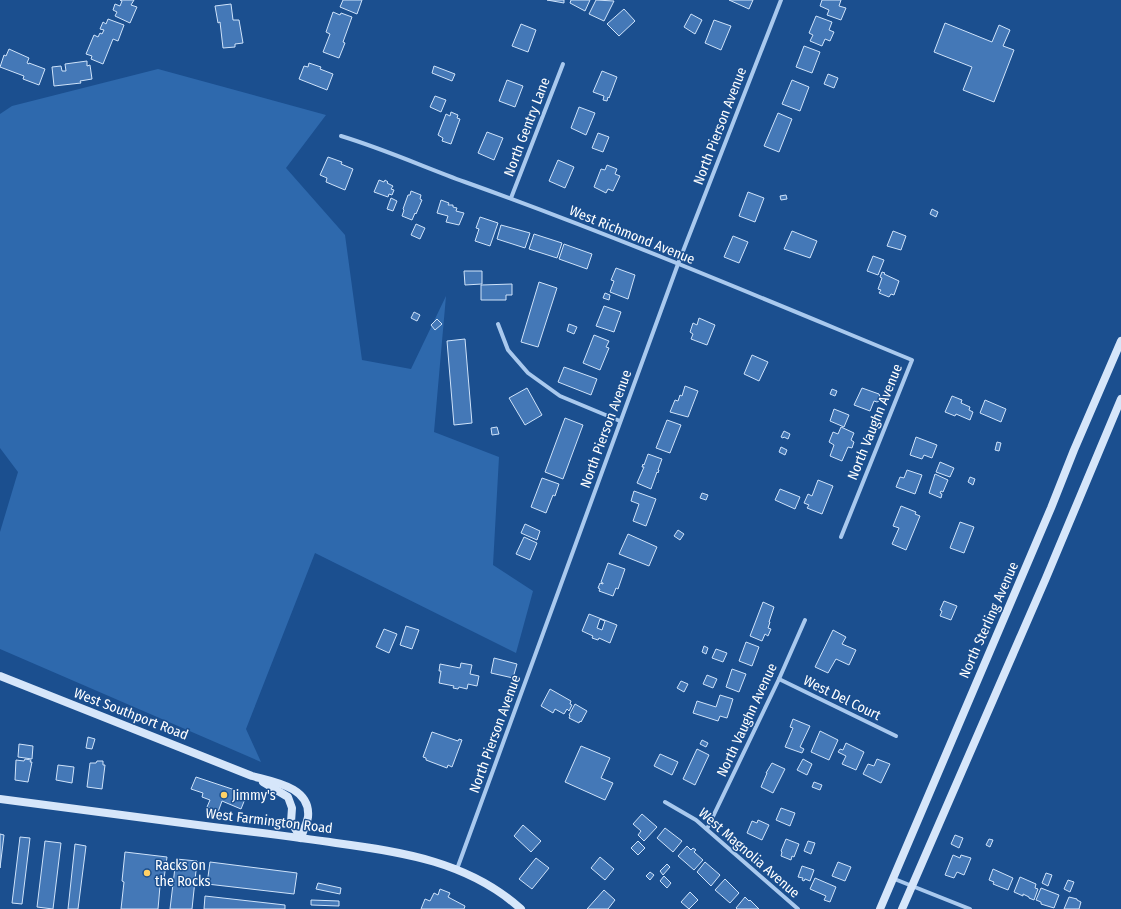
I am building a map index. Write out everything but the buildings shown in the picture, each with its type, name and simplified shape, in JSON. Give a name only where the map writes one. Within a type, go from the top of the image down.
[{"type":"main road","name":"North Sterling Avenue","points":[[880,909],[1043,528],[1121,341]]},
{"type":"main road","points":[[902,909],[1046,578],[1121,399]]},
{"type":"main road","name":"West Southport Road","points":[[0,676],[252,776],[288,786],[304,798],[307,806],[308,817],[301,838]]},
{"type":"main road","name":"West Southport Road","points":[[252,776],[288,797],[292,808],[291,822],[301,838]]},
{"type":"main road","name":"West Farmington Road","points":[[0,799],[301,838],[414,855],[457,869],[485,882],[521,909]]},
{"type":"street","name":"North Pierson Avenue","points":[[457,869],[678,264],[782,0]]},
{"type":"street","name":"North Gentry Lane","points":[[511,198],[563,64]]},
{"type":"street","name":"West Richmond Avenue","points":[[341,136],[367,144],[511,198],[678,264],[912,360]]},
{"type":"street","points":[[498,324],[508,350],[528,373],[560,396],[620,421]]},
{"type":"street","name":"North Vaughn Avenue","points":[[840,537],[912,360]]},
{"type":"street","name":"North Vaughn Avenue","points":[[707,829],[779,679],[804,620]]},
{"type":"street","name":"West Del Court","points":[[779,679],[896,736]]},
{"type":"street","name":"West Magnolia Avenue","points":[[665,802],[689,815],[707,829],[798,909]]},
{"type":"street","points":[[892,878],[970,909]]},
{"type":"shaded area","points":[[158,69],[326,115],[286,168],[345,235],[362,360],[411,369],[446,296],[434,432],[499,457],[493,565],[533,591],[516,653],[315,553],[246,729],[261,762],[0,649],[0,532],[18,472],[0,448],[0,114],[12,106]]},
{"type":"place","name":"Jimmy's","points":[[224,795]]},
{"type":"place","name":"Racks on the Rocks","points":[[147,873]]}]
